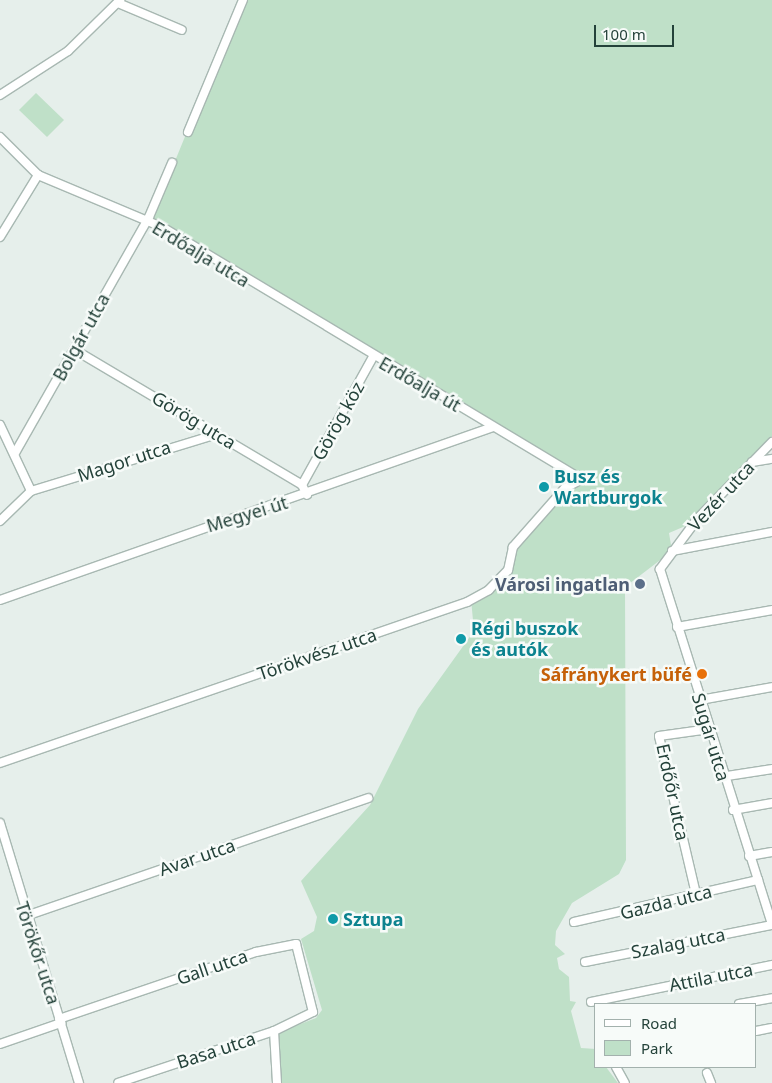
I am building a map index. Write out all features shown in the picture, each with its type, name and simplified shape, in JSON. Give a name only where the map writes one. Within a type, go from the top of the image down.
[{"type":"street","points":[[188,132],[243,0]]},
{"type":"street","points":[[0,95],[68,51],[119,1],[182,30]]},
{"type":"street","points":[[0,137],[38,175],[0,237]]},
{"type":"street","name":"Bolgár utca","points":[[15,453],[146,222],[172,163]]},
{"type":"street","name":"Erdőalja utca","points":[[38,175],[146,222],[257,288]]},
{"type":"street","name":"Erdőalja út","points":[[257,288],[493,427],[574,470],[582,479]]},
{"type":"street","name":"Görög utca","points":[[75,350],[302,486],[307,495]]},
{"type":"street","name":"Görög köz","points":[[302,486],[373,357]]},
{"type":"street","points":[[0,425],[15,453],[31,491],[0,521]]},
{"type":"street","name":"Megyei út","points":[[0,600],[167,539],[307,495],[493,427]]},
{"type":"street","name":"Magor utca","points":[[31,491],[218,434]]},
{"type":"street","name":"Vezér utca","points":[[672,551],[772,442]]},
{"type":"street","points":[[752,462],[772,459]]},
{"type":"street","name":"Törökvész utca","points":[[0,763],[467,602],[489,590],[508,570],[512,547],[566,488],[582,479]]},
{"type":"street","points":[[672,551],[772,532]]},
{"type":"street","name":"Sugár utca","points":[[672,551],[660,569],[700,700],[726,776],[733,810],[758,880],[770,907],[772,925]]},
{"type":"street","points":[[677,627],[772,610]]},
{"type":"street","points":[[700,700],[772,687]]},
{"type":"street","name":"Erdőőr utca","points":[[696,894],[659,736],[710,729]]},
{"type":"street","points":[[726,776],[772,769]]},
{"type":"street","name":"Avar utca","points":[[26,916],[368,798]]},
{"type":"street","points":[[733,810],[772,803]]},
{"type":"street","name":"Törökőr utca","points":[[0,826],[26,916],[79,1083]]},
{"type":"street","points":[[749,856],[772,852]]},
{"type":"street","name":"Gazda utca","points":[[574,922],[758,880]]},
{"type":"street","name":"Szalag utca","points":[[585,962],[772,925]]},
{"type":"street","name":"Gall utca","points":[[60,1021],[292,942],[314,1004],[312,1012]]},
{"type":"street","name":"Attila utca","points":[[591,1002],[772,965]]},
{"type":"street","points":[[744,1003],[772,998]]},
{"type":"street","name":"Basa utca","points":[[118,1083],[274,1031],[312,1012]]},
{"type":"street","points":[[0,1044],[60,1021]]},
{"type":"street","points":[[757,1031],[772,1028]]},
{"type":"street","points":[[274,1031],[276,1083]]},
{"type":"street","points":[[617,1068],[625,1083]]},
{"type":"street","points":[[707,1073],[710,1083]]},
{"type":"green space","points":[[241,0],[772,0],[772,436],[690,524],[669,533],[672,551],[625,587],[626,860],[619,874],[572,903],[556,931],[555,945],[565,954],[557,958],[559,969],[569,977],[570,1001],[576,1002],[571,1011],[581,1048],[594,1049],[594,1068],[607,1068],[618,1083],[279,1083],[277,1033],[316,1018],[322,1010],[301,939],[314,931],[317,917],[301,881],[370,805],[418,709],[474,631],[471,599],[497,579],[529,521],[582,479],[150,222]]},
{"type":"green space","points":[[36,93],[64,120],[47,137],[19,110]]},
{"type":"place","name":"Busz és Wartburgok","points":[[544,487]]},
{"type":"place","name":"Városi ingatlan","points":[[640,584]]},
{"type":"place","name":"Régi buszok és autók","points":[[461,639]]},
{"type":"place","name":"Sáfránykert büfé","points":[[702,674]]},
{"type":"place","name":"Sztupa","points":[[333,919]]}]
